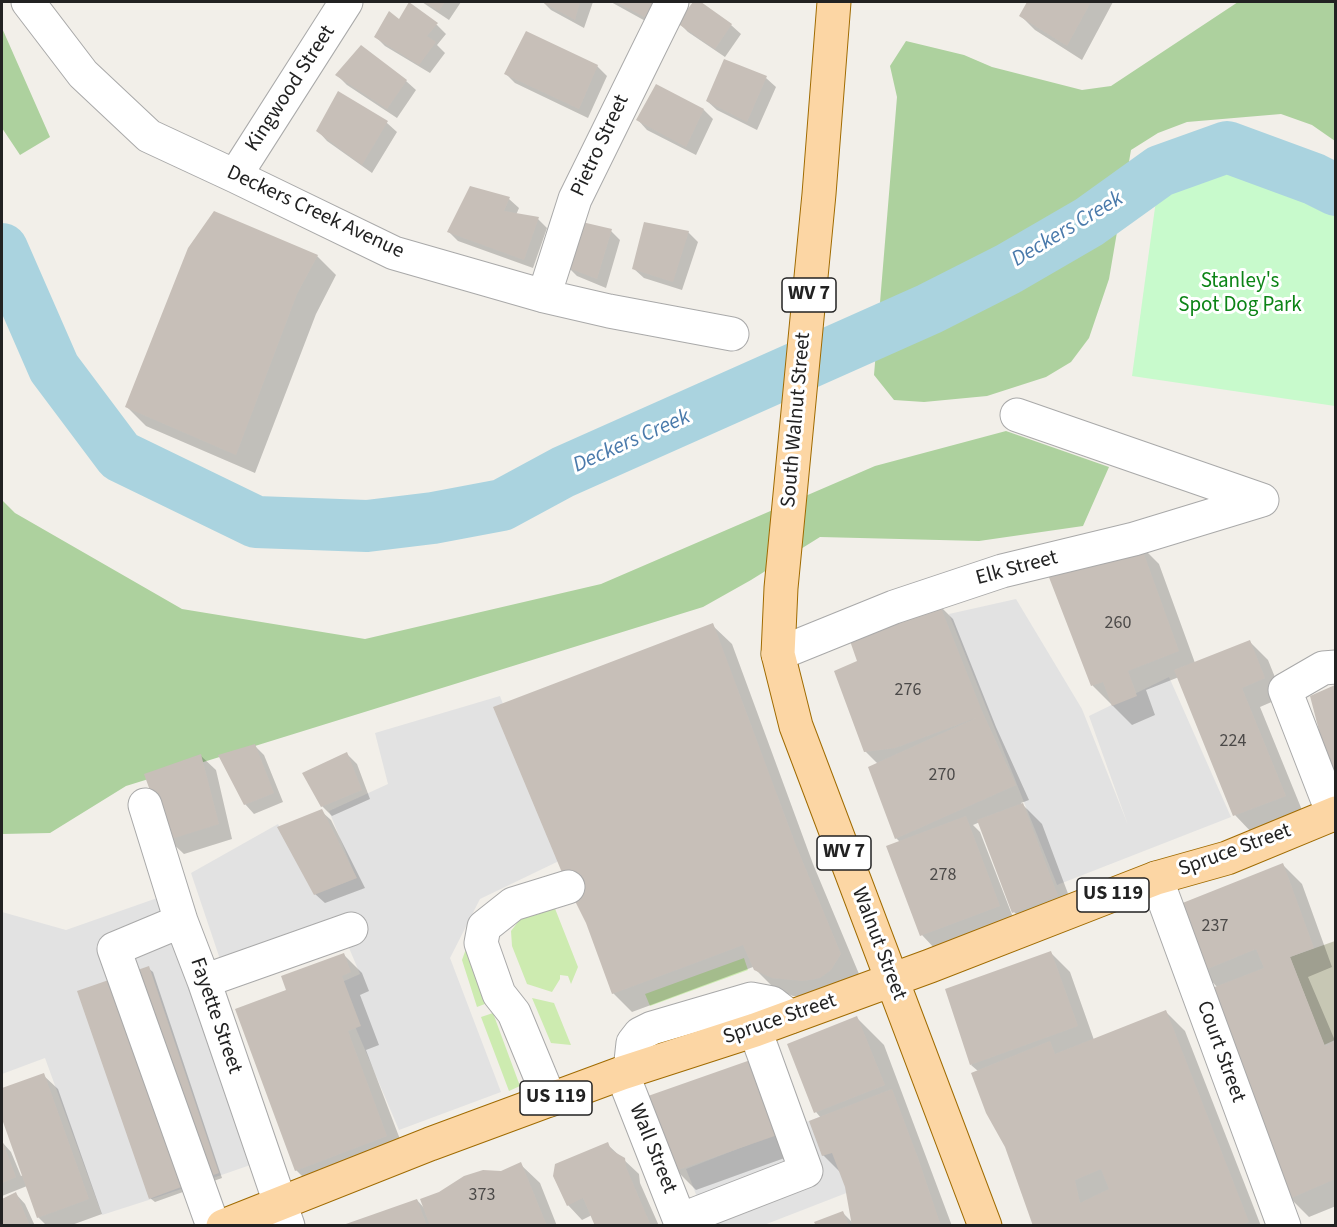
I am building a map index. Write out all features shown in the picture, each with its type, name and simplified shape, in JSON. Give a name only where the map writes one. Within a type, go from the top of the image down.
[{"type":"main road","name":"South Walnut Street","points":[[781,588],[819,194],[834,2]]},
{"type":"main road","name":"Walnut Street","points":[[781,588],[778,654],[796,726],[986,1226]]},
{"type":"main road","name":"Spruce Street","points":[[223,1226],[283,1214],[430,1144],[626,1071],[755,1030],[892,980],[1156,878],[1227,858],[1334,813]]},
{"type":"street","name":"Deckers Creek Avenue","points":[[28,2],[83,74],[149,136],[394,253],[544,296],[609,311],[732,334]]},
{"type":"street","name":"Kingwood Street","points":[[235,176],[346,2]]},
{"type":"street","name":"Pietro Street","points":[[544,296],[575,199],[672,2]]},
{"type":"street","name":"Elk Street","points":[[778,654],[894,607],[1002,571],[1134,539],[1262,500],[1017,415]]},
{"type":"street","points":[[1334,813],[1285,690],[1323,668],[1335,667]]},
{"type":"street","name":"Fayette Street","points":[[145,805],[181,921],[204,981],[283,1214]]},
{"type":"street","name":"Court Street","points":[[1156,878],[1284,1226]]},
{"type":"street","points":[[550,1101],[514,1013],[518,982],[500,939],[498,916],[513,904],[568,887]]},
{"type":"street","points":[[181,921],[114,949],[213,1226]]},
{"type":"street","points":[[204,981],[351,929]]},
{"type":"street","points":[[626,1071],[633,1043],[640,1034],[652,1028],[751,999],[772,1002],[790,1017]]},
{"type":"street","points":[[681,1223],[807,1171],[755,1030]]},
{"type":"street","name":"Wall Street","points":[[626,1071],[681,1223]]},
{"type":"shaded area","points":[[1016,599],[1082,709],[1128,825],[1089,716],[1169,677],[1231,817],[1057,885],[949,614]]},
{"type":"shaded area","points":[[500,696],[561,860],[480,899],[450,958],[501,1092],[399,1130],[337,984],[360,974],[344,936],[228,983],[191,873],[278,824],[314,894],[356,878],[329,811],[388,784],[375,733]]},
{"type":"shaded area","points":[[163,896],[259,1162],[102,1215],[45,1058],[2,1074],[2,912],[66,930]]},
{"type":"shaded area","points":[[1335,941],[1335,1040],[1324,1045],[1290,957]]},
{"type":"shaded area","points":[[819,1117],[849,1192],[764,1225],[708,1225],[686,1169]]},
{"type":"green space","points":[[1238,2],[1335,2],[1335,141],[1312,125],[1281,114],[1187,122],[1158,133],[1131,150],[1109,279],[1089,338],[1071,362],[1046,377],[987,396],[924,402],[894,400],[874,375],[897,97],[890,66],[906,41],[964,55],[992,67],[1082,90],[1111,86]]},
{"type":"green space","points":[[2,28],[50,137],[20,155],[2,128]]},
{"type":"green space","name":"Stanley's Spot Dog Park","points":[[1227,147],[1335,197],[1335,406],[1132,376],[1160,171]]},
{"type":"green space","points":[[1006,431],[1109,467],[1083,526],[979,541],[820,537],[703,607],[126,786],[50,833],[2,834],[2,500],[15,513],[182,609],[365,639],[601,584],[875,466]]},
{"type":"green space","points":[[554,906],[578,967],[571,984],[568,976],[560,975],[552,992],[527,984],[512,946],[511,931],[521,918]]},
{"type":"green space","points":[[467,946],[490,1002],[477,1007],[462,960]]},
{"type":"green space","points":[[744,958],[748,970],[650,1006],[645,994]]},
{"type":"green space","points":[[532,998],[554,1003],[571,1045],[551,1043]]},
{"type":"green space","points":[[493,1013],[520,1086],[509,1091],[481,1017]]},
{"type":"building","points":[[409,2],[438,23],[427,36],[436,42],[419,65],[374,37],[389,11],[399,19]]},
{"type":"building","points":[[424,2],[445,2],[439,11]]},
{"type":"building","points":[[542,2],[580,2],[575,20]]},
{"type":"building","points":[[616,2],[657,2],[648,19]]},
{"type":"building","points":[[693,2],[701,2],[732,24],[715,49],[677,23]]},
{"type":"building","points":[[1027,2],[1091,2],[1067,46],[1019,16]]},
{"type":"building","points":[[526,31],[598,65],[579,109],[504,74]]},
{"type":"building","points":[[361,45],[407,80],[387,109],[335,75]]},
{"type":"building","points":[[724,59],[767,76],[747,122],[706,101]]},
{"type":"building","points":[[656,84],[704,109],[686,147],[636,120]]},
{"type":"building","points":[[338,91],[388,121],[362,165],[316,131]]},
{"type":"building","points":[[470,186],[510,197],[504,211],[539,217],[524,260],[447,232]]},
{"type":"building","points":[[214,211],[318,255],[297,294],[236,455],[125,407],[188,248]]},
{"type":"building","points":[[582,222],[612,229],[597,279],[566,267]]},
{"type":"building","points":[[644,222],[689,231],[673,282],[632,269]]},
{"type":"building","points":[[1140,543],[1179,651],[1128,671],[1137,696],[1112,706],[1103,682],[1091,686],[1045,567]]},
{"type":"building","points":[[939,603],[982,711],[1016,785],[895,839],[868,767],[976,718],[895,748],[864,752],[834,671],[857,661],[850,641]]},
{"type":"building","points":[[713,623],[795,843],[841,954],[831,970],[820,978],[803,981],[772,978],[754,970],[743,945],[612,994],[586,923],[568,887],[493,707]]},
{"type":"building","points":[[1250,640],[1265,678],[1242,688],[1286,796],[1233,816],[1174,670]]},
{"type":"building","points":[[1335,685],[1335,792],[1310,696]]},
{"type":"building","points":[[255,744],[274,793],[244,805],[218,755]]},
{"type":"building","points":[[347,752],[362,790],[321,807],[302,773]]},
{"type":"building","points":[[201,754],[219,824],[168,840],[144,774]]},
{"type":"building","points":[[1023,803],[1058,896],[1012,913],[977,820]]},
{"type":"building","points":[[322,809],[357,878],[314,895],[277,827]]},
{"type":"building","points":[[966,816],[1000,906],[920,936],[886,846]]},
{"type":"building","points":[[1283,863],[1314,948],[1290,957],[1325,1046],[1335,1041],[1335,1179],[1289,1199],[1207,990],[1264,968],[1256,949],[1200,972],[1175,906]]},
{"type":"building","points":[[1051,951],[1078,1026],[970,1065],[945,989]]},
{"type":"building","points":[[344,953],[351,972],[342,976],[361,1026],[348,1031],[387,1136],[295,1171],[235,1009],[286,990],[281,976]]},
{"type":"building","points":[[149,966],[219,1173],[149,1199],[77,991]]},
{"type":"building","points":[[1166,1010],[1249,1222],[1239,1226],[1033,1226],[1005,1147],[986,1113],[971,1073],[1050,1041],[1055,1054]],"holes":[[[1101,1169],[1109,1189],[1080,1203],[1075,1180]]]},
{"type":"building","points":[[857,1016],[885,1085],[814,1113],[787,1044]]},
{"type":"building","points":[[759,1057],[786,1132],[675,1171],[648,1096]]},
{"type":"building","points":[[44,1073],[89,1199],[37,1218],[2,1119],[2,1088]]},
{"type":"building","points":[[892,1089],[941,1226],[852,1226],[845,1187],[832,1153],[822,1156],[809,1121]]},
{"type":"building","points":[[2,1140],[16,1177],[2,1183]]},
{"type":"building","points":[[608,1142],[611,1150],[625,1158],[626,1167],[651,1226],[595,1226],[583,1198],[567,1206],[553,1176],[555,1164]]},
{"type":"building","points":[[521,1162],[547,1226],[430,1226],[420,1199],[439,1192],[464,1176],[483,1170],[501,1171]]},
{"type":"building","points":[[16,1192],[30,1226],[2,1226],[2,1199]]},
{"type":"building","points":[[417,1199],[427,1226],[343,1226],[343,1225]]},
{"type":"building","points":[[843,1211],[849,1226],[816,1226],[814,1222]]},
{"type":"waterway","name":"Deckers Creek","points":[[2,249],[54,368],[120,456],[256,522],[367,526],[433,518],[502,505],[563,472],[929,309],[1008,269],[1089,222],[1160,171],[1227,147],[1314,179],[1336,190]]}]
